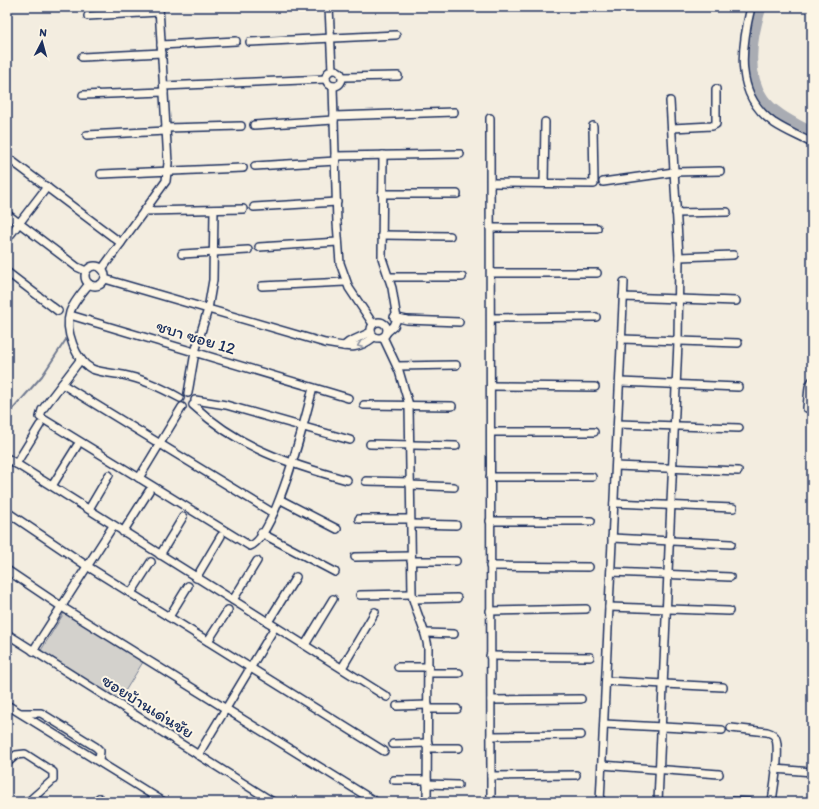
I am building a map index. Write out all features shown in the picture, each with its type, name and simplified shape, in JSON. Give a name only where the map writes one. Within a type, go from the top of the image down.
[{"type":"street","points":[[329,7],[332,70]]},
{"type":"street","points":[[751,7],[745,40],[745,86],[751,99],[765,116],[782,128],[812,143]]},
{"type":"street","points":[[88,16],[159,10],[164,89],[168,172],[163,186],[102,269]]},
{"type":"street","points":[[250,42],[396,35]]},
{"type":"street","points":[[161,45],[236,41]]},
{"type":"street","points":[[82,57],[162,53]]},
{"type":"street","points":[[332,70],[340,72],[343,77],[340,84],[333,86],[328,84],[326,79],[327,73],[332,70]]},
{"type":"street","points":[[343,77],[398,76]]},
{"type":"street","points":[[83,95],[326,79]]},
{"type":"street","points":[[333,86],[340,263],[345,282],[373,324],[372,335]]},
{"type":"street","points":[[672,128],[712,126],[716,124],[716,89]]},
{"type":"street","points":[[658,802],[668,609],[679,299],[679,257],[670,101]]},
{"type":"street","points":[[254,125],[334,118],[454,112]]},
{"type":"street","points":[[490,118],[490,802]]},
{"type":"street","points":[[544,183],[545,122]]},
{"type":"street","points":[[87,135],[166,129],[241,126]]},
{"type":"street","points":[[491,183],[594,184],[592,126]]},
{"type":"street","points":[[255,166],[383,155],[460,154]]},
{"type":"street","points":[[105,279],[318,341],[357,347],[372,335],[385,331],[395,315],[392,288],[383,262],[383,155]]},
{"type":"street","points":[[12,161],[121,243]]},
{"type":"street","points":[[101,174],[244,168]]},
{"type":"street","points":[[603,182],[674,172],[720,170]]},
{"type":"street","points":[[7,239],[47,187]]},
{"type":"street","points":[[382,194],[457,194]]},
{"type":"street","points":[[254,207],[337,202]]},
{"type":"street","points":[[144,211],[244,209]]},
{"type":"street","points":[[180,398],[188,393],[195,352],[208,309],[213,280],[214,210]]},
{"type":"street","points":[[676,213],[727,212]]},
{"type":"street","points":[[7,214],[77,267],[86,272]]},
{"type":"street","points":[[490,228],[597,228]]},
{"type":"street","points":[[382,235],[450,236]]},
{"type":"street","points":[[259,248],[338,242]]},
{"type":"street","points":[[182,254],[248,250]]},
{"type":"street","points":[[679,257],[733,255]]},
{"type":"street","points":[[86,272],[94,266],[102,269]]},
{"type":"street","points":[[102,269],[105,279]]},
{"type":"street","points":[[7,272],[58,311]]},
{"type":"street","points":[[86,272],[85,276],[89,284]]},
{"type":"street","points":[[490,273],[597,273]]},
{"type":"street","points":[[388,277],[462,277]]},
{"type":"street","points":[[89,284],[98,286],[105,279]]},
{"type":"street","points":[[262,286],[345,282]]},
{"type":"street","points":[[600,802],[624,282]]},
{"type":"street","points":[[89,284],[80,295],[70,314],[69,329],[80,359],[91,368],[136,378],[180,398]]},
{"type":"street","points":[[624,297],[736,301]]},
{"type":"street","name":"ชบา ซอย 12","points":[[70,314],[348,398]]},
{"type":"street","points":[[395,315],[459,322]]},
{"type":"street","points":[[491,318],[596,317]]},
{"type":"street","points":[[373,324],[379,322],[385,331],[409,405],[412,596],[415,610],[426,633],[429,670],[427,802]]},
{"type":"street","points":[[622,339],[738,344]]},
{"type":"street","points":[[80,359],[42,410],[40,417],[247,545],[252,545],[262,533],[280,500],[303,427],[313,388]]},
{"type":"street","points":[[397,366],[456,365]]},
{"type":"street","points":[[807,408],[809,387],[812,381]]},
{"type":"street","points":[[620,382],[738,387]]},
{"type":"street","points":[[62,384],[273,513]]},
{"type":"street","points":[[491,386],[595,387]]},
{"type":"street","points":[[188,393],[194,396],[194,403],[222,429],[255,449],[291,464],[347,480]]},
{"type":"street","points":[[180,398],[180,404],[182,407]]},
{"type":"street","points":[[182,407],[188,408],[194,403],[226,405],[350,440]]},
{"type":"street","points":[[364,405],[452,406]]},
{"type":"street","points":[[139,478],[182,407]]},
{"type":"street","points":[[618,424],[740,428]]},
{"type":"street","points":[[16,464],[40,425]]},
{"type":"street","points":[[491,432],[594,432]]},
{"type":"street","points":[[370,444],[456,446]]},
{"type":"street","points":[[52,486],[77,446]]},
{"type":"street","points":[[7,458],[89,509],[112,526],[387,697]]},
{"type":"street","points":[[616,466],[738,471]]},
{"type":"street","points":[[89,509],[109,475]]},
{"type":"street","points":[[490,477],[592,477]]},
{"type":"street","points":[[366,481],[454,487]]},
{"type":"street","points":[[123,532],[149,491]]},
{"type":"street","points":[[280,500],[337,530]]},
{"type":"street","points":[[614,503],[671,507],[733,508]]},
{"type":"street","points":[[7,512],[87,566],[384,751]]},
{"type":"street","points":[[160,555],[182,517]]},
{"type":"street","points":[[359,519],[456,525]]},
{"type":"street","points":[[490,521],[590,521]]},
{"type":"street","points":[[32,651],[62,607],[112,526]]},
{"type":"street","points":[[262,533],[335,572]]},
{"type":"street","points":[[196,578],[221,536]]},
{"type":"street","points":[[612,538],[731,544]]},
{"type":"street","points":[[355,557],[411,558],[456,561]]},
{"type":"street","points":[[232,600],[257,561]]},
{"type":"street","points":[[131,593],[151,562]]},
{"type":"street","points":[[490,566],[589,567]]},
{"type":"street","points":[[7,570],[62,607],[376,802]]},
{"type":"street","points":[[611,572],[730,577]]},
{"type":"street","points":[[268,622],[296,577]]},
{"type":"street","points":[[169,617],[188,586]]},
{"type":"street","points":[[360,595],[457,598]]},
{"type":"street","points":[[305,645],[333,599]]},
{"type":"street","points":[[609,607],[729,611]]},
{"type":"street","points":[[490,610],[586,609]]},
{"type":"street","points":[[208,641],[228,610]]},
{"type":"street","points":[[342,668],[375,612]]},
{"type":"street","points":[[198,755],[275,627]]},
{"type":"street","points":[[426,633],[454,634]]},
{"type":"street","name":"ซอยบ้านเด่นชัย","points":[[7,634],[273,802]]},
{"type":"street","points":[[490,656],[590,657]]},
{"type":"street","points":[[398,667],[459,673]]},
{"type":"street","points":[[606,681],[724,687]]},
{"type":"street","points":[[491,700],[582,699]]},
{"type":"street","points":[[7,705],[164,802]]},
{"type":"street","points":[[397,706],[456,710]]},
{"type":"street","points":[[21,713],[36,712],[53,720],[96,747],[100,751],[99,761]]},
{"type":"street","points":[[604,724],[722,730]]},
{"type":"street","points":[[731,728],[772,734],[776,739],[777,748],[772,802]]},
{"type":"street","points":[[490,736],[581,735]]},
{"type":"street","points":[[393,744],[459,748]]},
{"type":"street","points":[[7,763],[16,755],[24,754],[53,772],[53,780],[28,802]]},
{"type":"street","points":[[602,765],[719,774]]},
{"type":"street","points":[[775,769],[812,772]]},
{"type":"street","points":[[491,776],[576,775]]},
{"type":"street","points":[[394,780],[458,785]]},
{"type":"street","points":[[726,800],[749,802]]},
{"type":"shaded area","points":[[64,613],[143,662],[119,701],[40,652]]},
{"type":"waterway","points":[[760,7],[754,30],[751,54],[751,66],[756,89],[762,99],[772,110],[812,134]]},
{"type":"waterway","points":[[7,416],[42,376],[67,338]]}]
